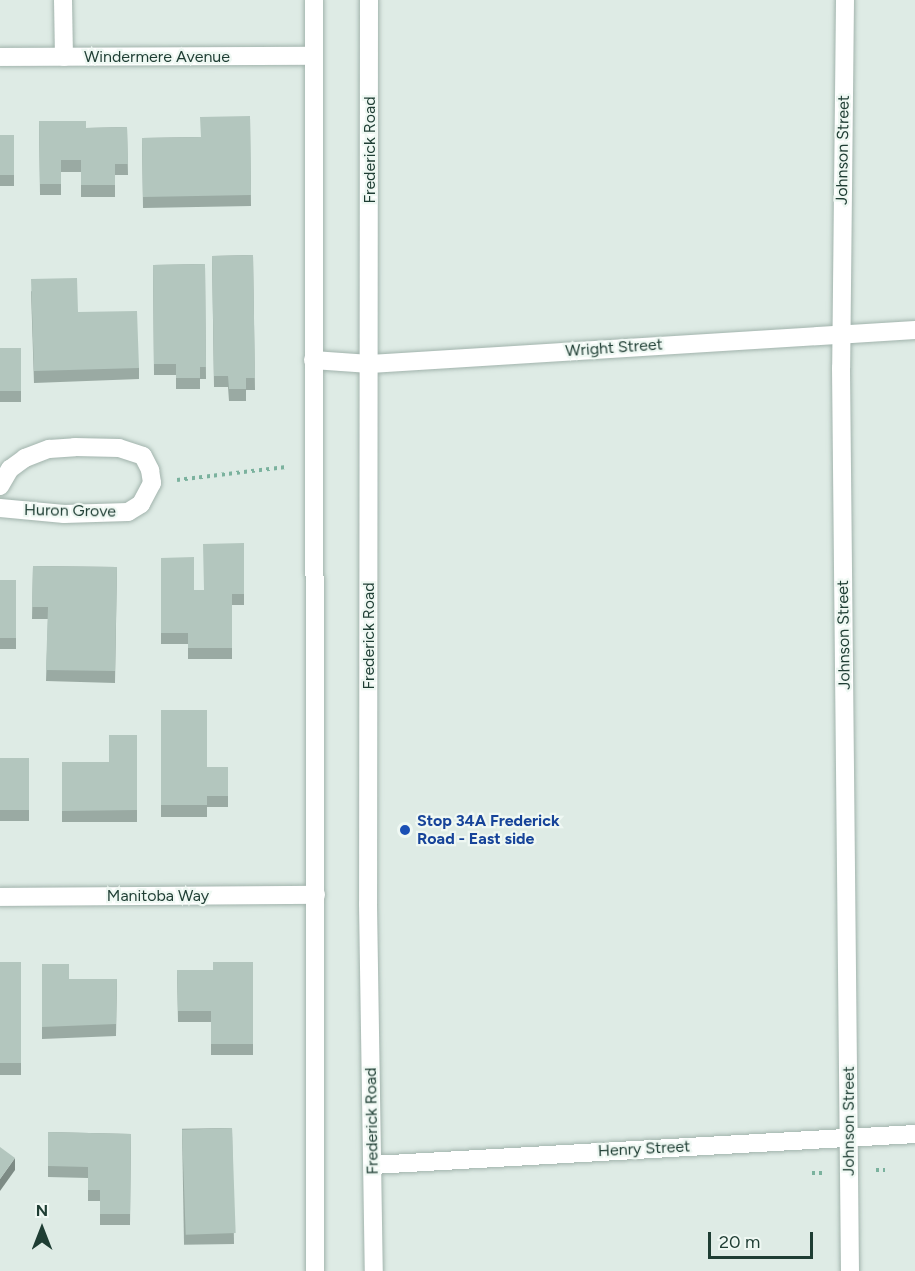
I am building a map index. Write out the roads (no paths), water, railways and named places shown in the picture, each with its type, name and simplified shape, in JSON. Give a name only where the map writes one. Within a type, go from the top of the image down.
[{"type":"street","points":[[63,0],[64,57]]},
{"type":"street","points":[[314,0],[315,1271]]},
{"type":"street","name":"Frederick Road","points":[[369,0],[368,904],[374,1271]]},
{"type":"street","name":"Johnson Street","points":[[845,0],[841,333],[850,1271]]},
{"type":"street","name":"Windermere Avenue","points":[[0,57],[314,56]]},
{"type":"street","name":"Wright Street","points":[[313,360],[370,364],[915,330]]},
{"type":"street","name":"Huron Grove","points":[[0,486],[10,469],[25,458],[49,449],[75,447],[119,448],[143,456],[150,470],[152,483],[141,504],[128,512],[64,514],[0,508]]},
{"type":"street","name":"Manitoba Way","points":[[0,897],[316,895]]},
{"type":"street","name":"Henry Street","points":[[373,1165],[915,1134]]},
{"type":"place","name":"Stop 34A Frederick Road - East side","points":[[405,830]]}]
